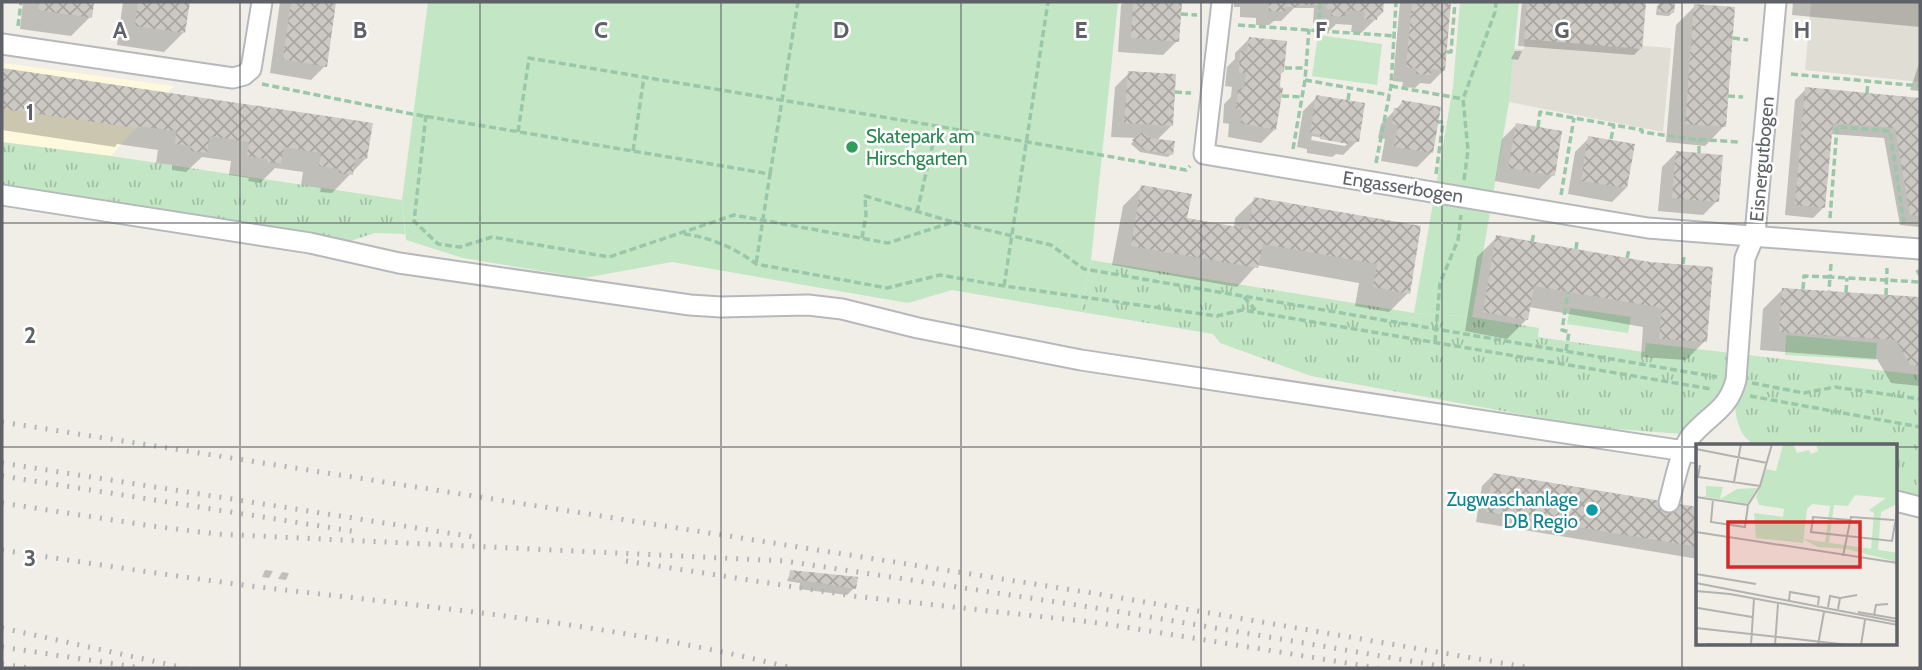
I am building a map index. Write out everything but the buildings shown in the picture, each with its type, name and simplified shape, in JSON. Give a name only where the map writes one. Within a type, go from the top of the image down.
[{"type":"street","points":[[2,44],[233,78],[244,75],[251,69],[262,2]]},
{"type":"street","name":"Engasserbogen","points":[[1222,2],[1204,154],[1648,228],[1755,234]]},
{"type":"street","name":"Eisnergutbogen","points":[[1776,2],[1755,234],[1920,249]]},
{"type":"street","points":[[2,195],[310,243],[399,264],[690,305],[808,305],[842,309],[918,328],[1081,360],[1691,451]]},
{"type":"street","points":[[1669,502],[1691,451],[1690,436],[1726,404],[1734,386],[1745,258],[1755,234]]},
{"type":"street","points":[[1898,501],[1920,507]]},
{"type":"path","points":[[18,26],[21,2]]},
{"type":"path","points":[[756,264],[798,2]]},
{"type":"path","points":[[1004,286],[1048,2]]},
{"type":"path","points":[[1318,30],[1320,2]]},
{"type":"path","points":[[1375,165],[1391,86],[1396,2]]},
{"type":"path","points":[[1464,180],[1468,150],[1463,99],[1495,12],[1496,2]]},
{"type":"path","points":[[1447,52],[1451,52],[1454,3]]},
{"type":"path","points":[[1181,14],[1197,15]]},
{"type":"path","points":[[1232,24],[1395,37]]},
{"type":"path","points":[[1293,152],[1305,80],[1309,29]]},
{"type":"path","points":[[1344,32],[1344,38]]},
{"type":"path","points":[[1733,38],[1748,40]]},
{"type":"path","points":[[518,132],[529,58],[1186,170]]},
{"type":"path","points":[[1285,68],[1306,68]]},
{"type":"path","points":[[1791,74],[1920,86]]},
{"type":"path","points":[[244,75],[265,86],[770,174]]},
{"type":"path","points":[[633,152],[644,77]]},
{"type":"path","points":[[1305,80],[1389,95]]},
{"type":"path","points":[[1339,80],[1339,86]]},
{"type":"path","points":[[1867,93],[1868,80]]},
{"type":"path","points":[[1391,86],[1463,99]]},
{"type":"path","points":[[1348,100],[1350,88]]},
{"type":"path","points":[[1175,92],[1191,93]]},
{"type":"path","points":[[1282,96],[1302,97]]},
{"type":"path","points":[[1728,96],[1742,97]]},
{"type":"path","points":[[1538,127],[1540,112],[1642,132],[1699,140],[1739,142]]},
{"type":"path","points":[[426,115],[414,221],[438,244],[460,247],[492,237],[608,257],[734,215],[888,243],[953,222]]},
{"type":"path","points":[[1561,196],[1574,118]]},
{"type":"path","points":[[1436,175],[1443,122],[1438,122]]},
{"type":"path","points":[[1833,123],[1837,127],[1892,129],[1904,224]]},
{"type":"path","points":[[1611,139],[1614,125]]},
{"type":"path","points":[[917,212],[937,126]]},
{"type":"path","points":[[1830,218],[1831,176],[1837,127]]},
{"type":"path","points":[[1699,140],[1699,153]]},
{"type":"path","points":[[1897,180],[1904,180]]},
{"type":"path","points":[[862,238],[866,215],[865,196],[953,222],[1051,245],[1084,269],[1566,351],[1920,427]]},
{"type":"path","points":[[1435,342],[1440,284],[1458,240],[1460,221]]},
{"type":"path","points":[[680,233],[695,235],[741,252],[756,264],[887,288],[940,275],[1217,316],[1242,310],[1435,342],[1734,386],[1804,393],[1835,387],[1920,399]]},
{"type":"path","points":[[1532,242],[1534,233]]},
{"type":"path","points":[[1575,249],[1576,241]]},
{"type":"path","points":[[1627,258],[1629,250]]},
{"type":"path","points":[[1683,264],[1684,256]]},
{"type":"path","points":[[1829,291],[1831,264]]},
{"type":"path","points":[[1885,295],[1887,268]]},
{"type":"path","points":[[1917,270],[1920,275]]},
{"type":"path","points":[[1803,289],[1804,276],[1920,282]]},
{"type":"path","points":[[1846,292],[1847,278]]},
{"type":"path","points":[[1566,351],[1569,332],[1562,330],[1568,292]]},
{"type":"path","points":[[1242,296],[1257,313]]},
{"type":"shaded area","points":[[1527,2],[1646,2],[1643,46],[1671,48],[1663,132],[1509,102],[1514,49],[1524,49]]},
{"type":"shaded area","points":[[1811,2],[1920,2],[1920,82],[1805,70]]},
{"type":"shaded area","points":[[2,63],[174,86],[111,156],[2,142]]},
{"type":"green space","points":[[428,2],[1118,2],[1091,260],[1081,312],[952,290],[908,303],[672,262],[584,278],[463,258],[406,240],[402,200]]},
{"type":"green space","points":[[1460,2],[1519,2],[1509,102],[1472,317],[1414,313],[1453,87]]},
{"type":"green space","points":[[1318,35],[1382,44],[1377,85],[1312,76]]},
{"type":"green space","points":[[2,142],[402,200],[405,234],[375,233],[350,241],[2,189]]},
{"type":"green space","points":[[1091,260],[1414,313],[1472,317],[1539,328],[1538,337],[1645,352],[1646,343],[1920,375],[1920,496],[1898,490],[1898,444],[1753,444],[1741,431],[1734,398],[1682,434],[1591,427],[1311,376],[1220,343],[1213,334],[1081,312]]},
{"type":"green space","points":[[1570,308],[1631,317],[1628,333],[1567,324]]},
{"type":"green space","points":[[1786,335],[1877,343],[1876,360],[1785,355]]},
{"type":"railway","points":[[2,422],[1098,594],[1531,668]]},
{"type":"railway","points":[[2,463],[474,537]]},
{"type":"railway","points":[[2,476],[358,532]]},
{"type":"railway","points":[[2,503],[216,534],[785,561],[1103,609],[1452,668]]},
{"type":"railway","points":[[2,550],[227,583],[527,619],[660,640],[792,668]]},
{"type":"railway","points":[[626,561],[853,596],[1100,623],[1378,668]]},
{"type":"railway","points":[[2,628],[185,668]]},
{"type":"railway","points":[[2,647],[142,668]]},
{"type":"railway","points":[[2,664],[29,668]]},
{"type":"place","name":"Skatepark am Hirschgarten","points":[[852,147]]},
{"type":"place","name":"Zugwaschanlage DB Regio","points":[[1592,510]]}]
